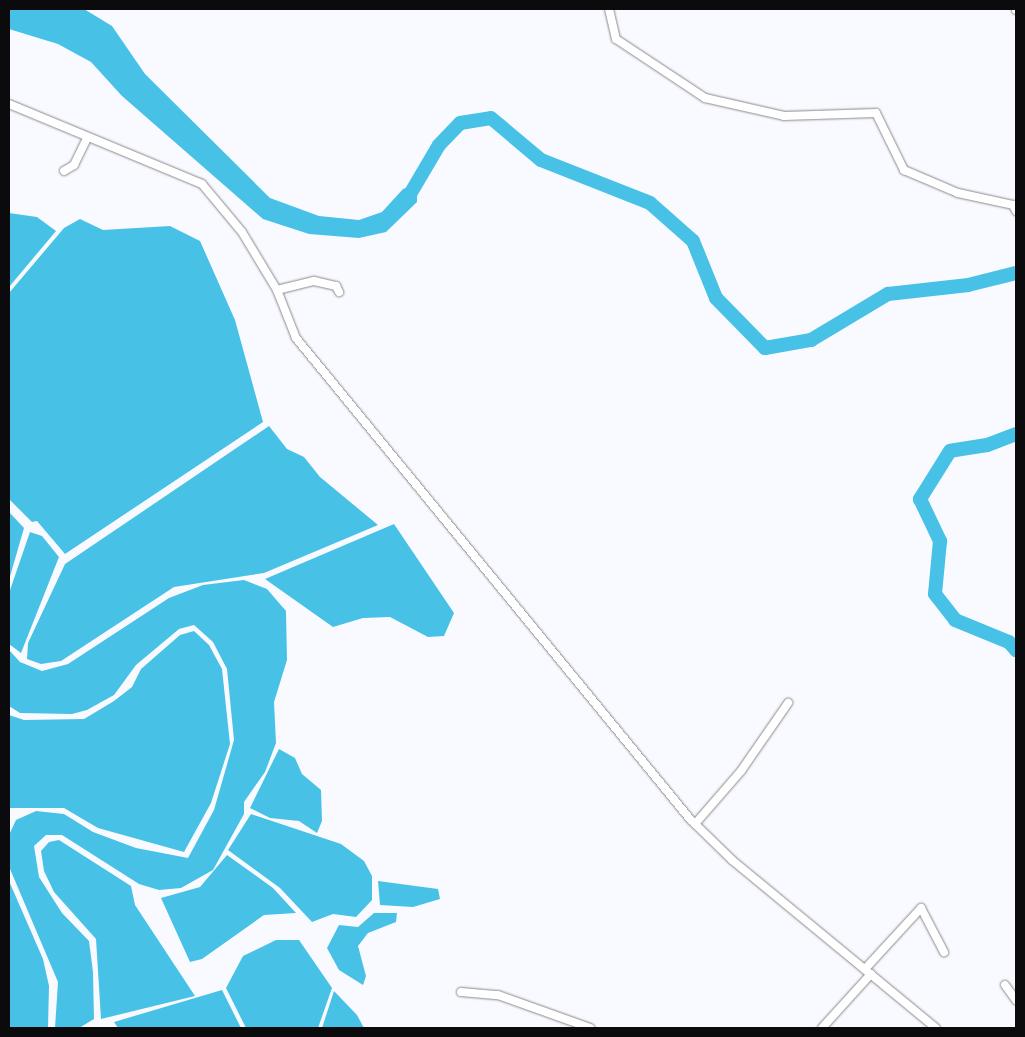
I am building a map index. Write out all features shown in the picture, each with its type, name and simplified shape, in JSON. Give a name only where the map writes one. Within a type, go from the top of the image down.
[{"type":"street","points":[[609,9],[616,39],[705,98],[784,116],[876,113],[904,170],[958,193],[1013,205],[1016,211]]},
{"type":"street","points":[[9,104],[87,138],[202,184],[242,232],[277,290],[296,338],[432,509],[695,824],[732,860],[936,1028]]},
{"type":"street","points":[[64,171],[74,166],[87,138]]},
{"type":"street","points":[[277,290],[314,281],[336,286],[339,292]]},
{"type":"street","points":[[695,824],[741,771],[788,703]]},
{"type":"street","points":[[822,1028],[921,908],[944,952]]},
{"type":"street","points":[[1005,985],[1016,1000]]},
{"type":"street","points":[[461,992],[498,995],[590,1028]]},
{"type":"water","points":[[9,9],[84,9],[112,26],[145,74],[270,198],[319,216],[359,220],[382,212],[403,189],[417,185],[417,202],[386,232],[359,238],[309,234],[263,219],[122,96],[91,62],[58,44],[9,29]]},
{"type":"water","points":[[9,213],[37,217],[56,231],[9,287]]},
{"type":"water","points":[[80,219],[103,230],[170,226],[200,241],[235,320],[263,422],[65,554],[37,521],[32,522],[9,499],[9,293],[64,228]]},
{"type":"water","points":[[269,426],[287,449],[304,457],[320,477],[378,525],[264,573],[174,587],[61,661],[41,664],[27,659],[28,643],[65,564]]},
{"type":"water","points":[[9,512],[24,528],[9,580]]},
{"type":"water","points":[[394,524],[454,613],[444,636],[428,637],[390,617],[363,618],[333,627],[265,579]]},
{"type":"water","points":[[30,532],[42,536],[59,557],[21,653],[9,644],[9,593]]},
{"type":"water","points":[[244,580],[267,589],[286,611],[287,660],[274,702],[276,743],[265,772],[244,802],[244,814],[213,870],[181,888],[159,890],[139,884],[62,835],[46,835],[34,846],[39,877],[62,913],[89,941],[93,972],[94,1019],[79,1028],[55,1028],[58,982],[10,869],[9,835],[16,820],[36,811],[64,814],[93,832],[136,848],[188,858],[214,810],[234,740],[227,669],[213,642],[194,625],[179,629],[136,665],[114,695],[87,710],[72,714],[20,713],[9,706],[9,650],[20,662],[42,671],[68,664],[169,598],[203,585]]},
{"type":"water","points":[[194,631],[209,645],[222,669],[230,744],[211,803],[184,852],[98,828],[64,808],[9,808],[9,715],[24,720],[84,719],[114,701],[132,687],[141,669],[180,635]]},
{"type":"water","points":[[279,749],[295,758],[302,774],[321,790],[322,821],[317,833],[299,821],[270,818],[250,808]]},
{"type":"water","points":[[251,814],[341,844],[364,861],[372,876],[372,900],[356,917],[333,914],[312,922],[280,888],[228,850]]},
{"type":"water","points":[[59,840],[131,886],[135,905],[195,996],[101,1019],[96,939],[54,892],[44,871],[41,851],[49,842]]},
{"type":"water","points":[[227,855],[273,888],[296,913],[264,915],[202,959],[190,962],[161,898],[200,887]]},
{"type":"water","points":[[9,881],[43,959],[49,986],[48,1028],[9,1028]]},
{"type":"water","points":[[378,881],[438,889],[440,899],[413,907],[380,905]]},
{"type":"water","points":[[374,913],[397,913],[396,922],[368,933],[358,946],[366,976],[363,985],[339,970],[327,948],[339,925],[358,927]]},
{"type":"water","points":[[276,940],[299,940],[332,988],[318,1028],[246,1028],[226,988],[243,956]]},
{"type":"water","points":[[222,990],[241,1028],[118,1028],[114,1022]]},
{"type":"water","points":[[334,991],[357,1015],[364,1028],[322,1028]]},
{"type":"waterway","points":[[406,201],[439,145],[460,123],[491,118],[541,160],[650,203],[693,241],[716,298],[765,348],[811,340],[888,294],[968,285],[1016,273]]},
{"type":"waterway","points":[[1016,434],[987,445],[950,451],[920,499],[940,541],[935,594],[955,620],[1009,642],[1016,650]]}]
